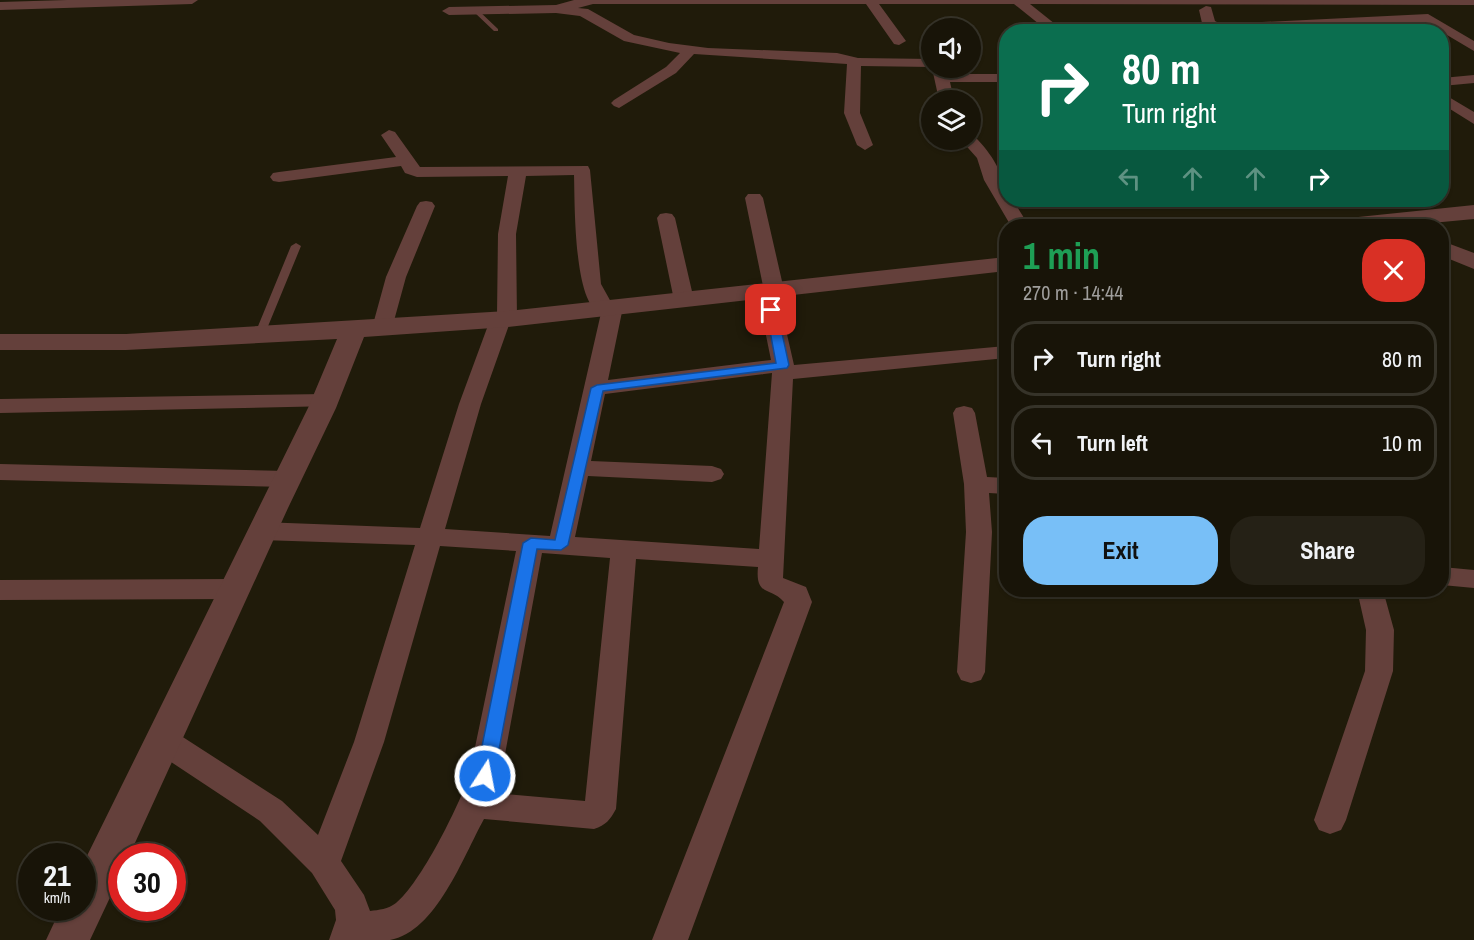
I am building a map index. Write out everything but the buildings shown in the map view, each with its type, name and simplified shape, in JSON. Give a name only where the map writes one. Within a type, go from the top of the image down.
[{"type":"street","points":[[0,6],[192,0]]},
{"type":"street","points":[[580,0],[921,1],[1206,10],[1220,1]]},
{"type":"street","points":[[556,9],[593,0]]},
{"type":"street","points":[[870,1],[899,41]]},
{"type":"street","points":[[1022,5],[1220,1],[1474,1]]},
{"type":"street","points":[[1022,5],[1048,24]]},
{"type":"street","points":[[449,11],[556,9],[583,12],[622,35],[637,41],[690,50],[831,56],[854,61],[921,63]]},
{"type":"street","points":[[1206,10],[1209,24]]},
{"type":"street","points":[[1305,24],[1428,18],[1438,24]]},
{"type":"street","points":[[1449,31],[1474,47]]},
{"type":"street","points":[[619,103],[671,70],[690,50]]},
{"type":"street","points":[[854,61],[852,113],[865,145]]},
{"type":"street","points":[[981,76],[999,77]]},
{"type":"street","points":[[1449,82],[1474,80]]},
{"type":"street","points":[[1449,103],[1474,119]]},
{"type":"street","points":[[388,135],[408,160],[411,169],[417,172],[583,170],[586,242],[591,284],[609,308],[597,388],[561,545]]},
{"type":"street","points":[[979,150],[985,156],[999,190]]},
{"type":"street","points":[[279,197],[280,172],[408,160]]},
{"type":"street","points":[[324,863],[369,742],[470,404],[504,319],[507,234],[518,170]]},
{"type":"street","points":[[670,940],[797,608],[796,594],[771,582],[770,559],[783,369],[754,198]]},
{"type":"street","points":[[68,940],[342,364],[368,329],[396,277],[426,206]]},
{"type":"street","points":[[1423,219],[1474,212]]},
{"type":"street","points":[[666,218],[684,300]]},
{"type":"street","points":[[1449,251],[1474,262]]},
{"type":"street","points":[[0,342],[126,342],[260,336],[504,319],[999,265]]},
{"type":"street","points":[[597,388],[783,369],[999,353]]},
{"type":"street","points":[[0,406],[326,401]]},
{"type":"street","points":[[964,412],[976,484],[979,532],[971,672]]},
{"type":"street","points":[[579,468],[712,474]]},
{"type":"street","points":[[0,472],[287,479]]},
{"type":"street","points":[[976,484],[999,486]]},
{"type":"street","points":[[261,531],[431,537],[770,559]]},
{"type":"street","points":[[164,741],[271,811],[324,863],[352,906],[353,920],[349,934],[394,923],[413,911],[422,900],[475,805],[485,776],[531,543]]},
{"type":"street","points":[[475,805],[584,815],[594,815],[600,809],[624,549]]},
{"type":"street","points":[[1449,577],[1474,579]]},
{"type":"street","points":[[0,590],[235,589]]},
{"type":"street","points":[[1330,820],[1379,671],[1382,651],[1380,625],[1372,597]]},
{"type":"lane","points":[[476,10],[496,30]]},
{"type":"lane","points":[[260,336],[296,246]]},
{"type":"route","points":[[485,776],[531,543],[561,545],[597,388],[783,365],[771,310]]}]
